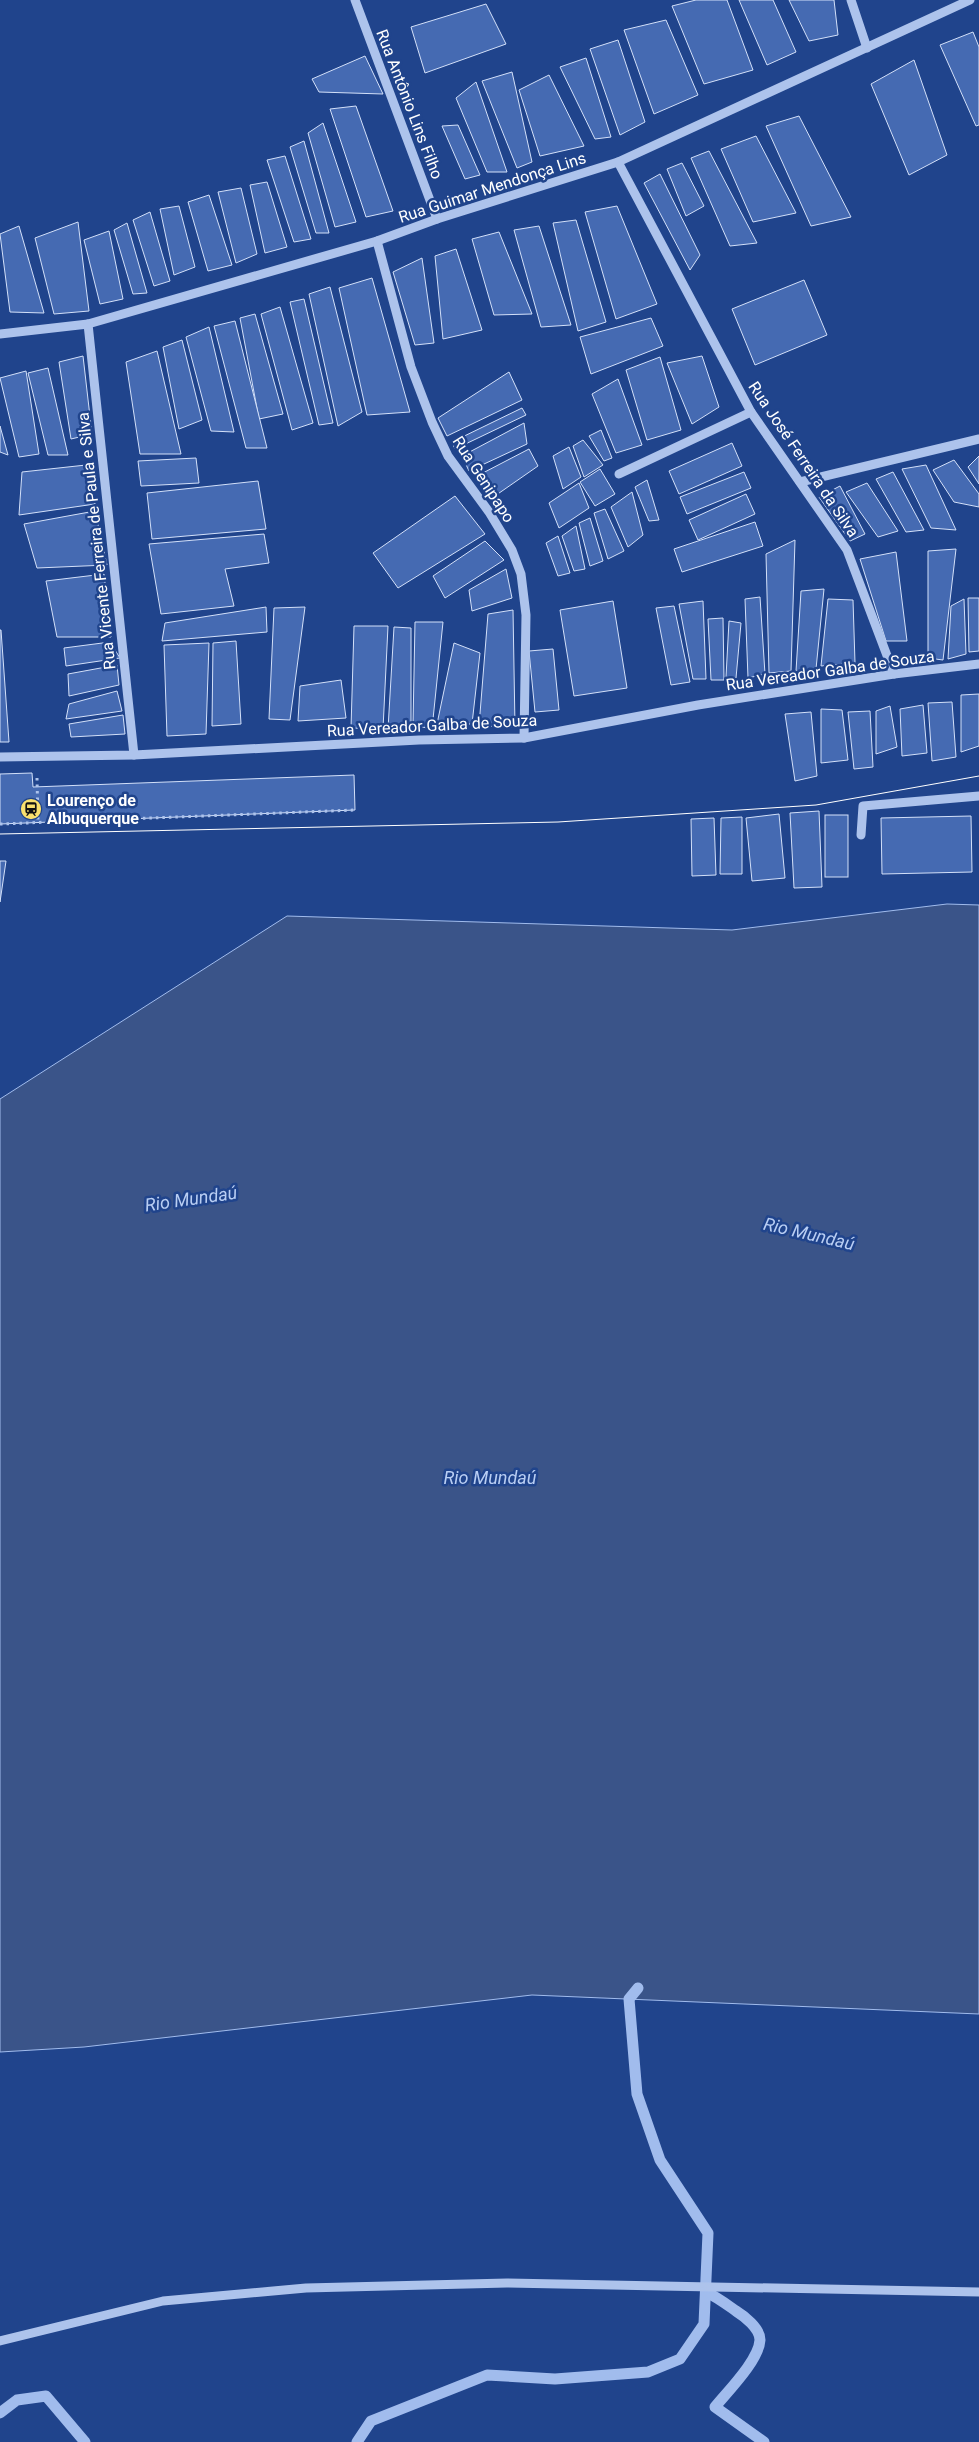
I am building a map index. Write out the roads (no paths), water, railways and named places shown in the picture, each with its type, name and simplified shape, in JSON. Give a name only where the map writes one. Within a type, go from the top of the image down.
[{"type":"street","name":"Rua Antônio Lins Filho","points":[[355,0],[437,219]]},
{"type":"street","points":[[851,0],[867,48]]},
{"type":"street","name":"Rua Guimar Mendonça Lins","points":[[0,334],[88,324],[377,241],[437,219],[618,162],[970,0]]},
{"type":"street","name":"Rua José Ferreira da Silva","points":[[618,162],[752,412],[846,550],[894,674]]},
{"type":"street","name":"Rua Genipapo","points":[[377,241],[411,367],[432,422],[448,456],[489,512],[512,550],[521,574],[526,615],[524,738]]},
{"type":"street","name":"Rua Vicente Ferreira de Paula e Silva","points":[[88,324],[134,755]]},
{"type":"street","points":[[619,474],[752,412]]},
{"type":"street","points":[[800,482],[979,439]]},
{"type":"street","name":"Rua Vereador Galba de Souza","points":[[0,757],[134,755],[419,740],[524,738],[698,705],[894,674],[979,664]]},
{"type":"street","points":[[861,835],[863,806],[979,796]]},
{"type":"street","points":[[0,2341],[164,2301],[306,2288],[508,2284],[979,2292]]},
{"type":"water","name":"Rio Mundaú","points":[[947,904],[979,905],[979,2014],[532,1995],[84,2047],[0,2052],[0,1099],[287,916],[732,930]]},
{"type":"waterway","points":[[357,2442],[371,2421],[487,2375],[555,2379],[648,2372],[680,2359],[704,2324],[708,2233],[660,2160],[637,2094],[629,1999],[638,1988]]},
{"type":"waterway","points":[[706,2292],[743,2316],[755,2327],[759,2336],[758,2348],[749,2366],[715,2407],[764,2442]]},
{"type":"waterway","points":[[0,2413],[17,2400],[46,2396],[85,2442]]},
{"type":"tram line","points":[[0,834],[558,822],[816,805],[979,776]]},
{"type":"place","name":"Lourenço de Albuquerque","points":[[31,809]]}]
